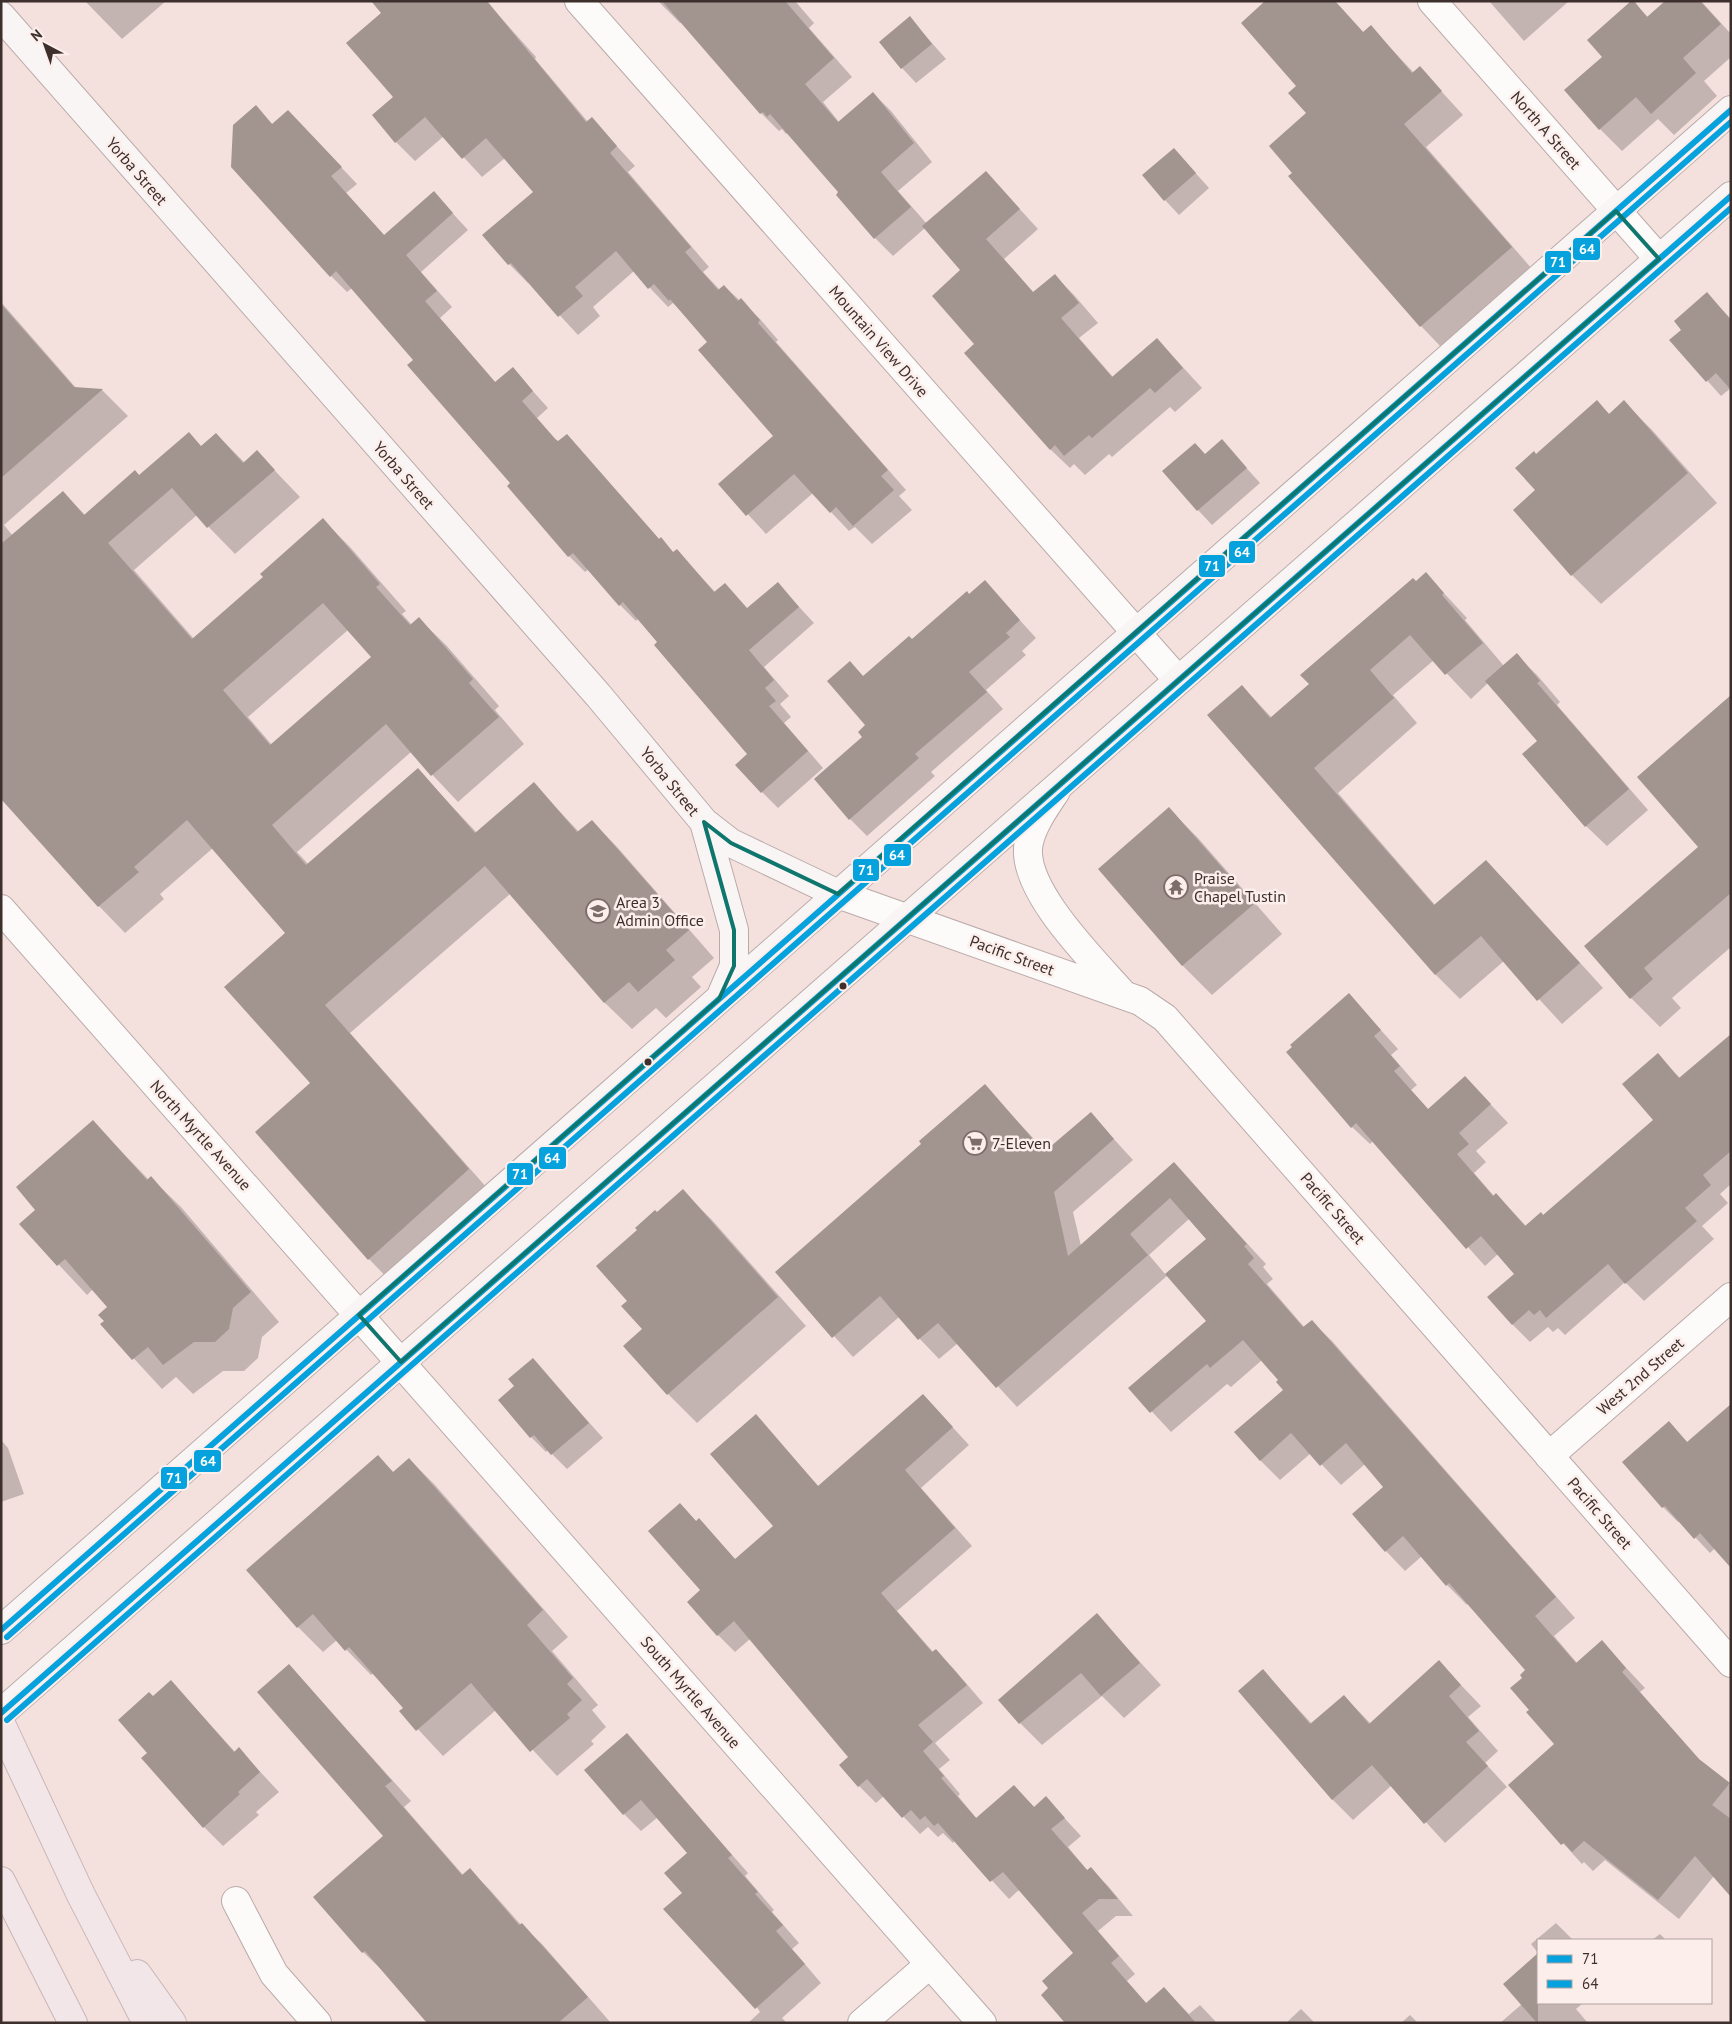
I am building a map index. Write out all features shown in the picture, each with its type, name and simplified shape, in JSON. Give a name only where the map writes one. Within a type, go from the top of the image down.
[{"type":"highway","points":[[1,1724],[81,1895],[146,2023]]},
{"type":"highway","points":[[1,1881],[73,2023]]},
{"type":"highway","points":[[81,1895],[172,2023]]},
{"type":"main road","name":"Yorba Street","points":[[1,16],[598,695],[704,822],[731,843],[838,894]]},
{"type":"main road","points":[[2,1629],[1731,110]]},
{"type":"main road","points":[[1,1712],[1731,196]]},
{"type":"main road","points":[[704,822],[734,930],[734,966],[719,999]]},
{"type":"street","name":"Mountain View Drive","points":[[580,1],[1178,680]]},
{"type":"street","name":"North A Street","points":[[1432,1],[1659,259]]},
{"type":"street","points":[[1060,784],[1041,814],[1028,842],[1030,869],[1036,886],[1058,918],[1124,996]]},
{"type":"street","name":"Pacific Street","points":[[838,894],[908,917],[1140,1001],[1165,1018],[1731,1663]]},
{"type":"street","name":"North Myrtle Avenue","points":[[1,909],[401,1362]]},
{"type":"street","name":"West 2nd Street","points":[[1549,1456],[1731,1297]]},
{"type":"street","name":"South Myrtle Avenue","points":[[401,1362],[982,2023]]},
{"type":"street","points":[[236,1901],[274,1974],[318,2023]]},
{"type":"street","points":[[862,2023],[930,1964]]},
{"type":"highlighted area","points":[[1616,211],[1659,259],[401,1362],[359,1315],[719,999],[734,966],[734,930],[704,822],[731,843],[838,894]]},
{"type":"building","points":[[371,1],[487,1],[586,122],[592,117],[617,146],[610,153],[691,247],[685,252],[718,290],[724,285],[738,301],[741,298],[760,320],[758,323],[888,470],[881,476],[894,490],[853,526],[836,507],[830,513],[794,474],[746,516],[718,484],[773,436],[698,350],[707,342],[670,299],[669,301],[654,284],[648,289],[616,251],[575,287],[583,296],[558,317],[511,263],[508,265],[482,235],[533,192],[486,138],[462,159],[425,117],[395,143],[372,115],[393,97],[346,43],[381,13]]},
{"type":"building","points":[[662,1],[785,1],[834,58],[805,84],[838,122],[873,92],[914,143],[881,172],[911,207],[874,239],[836,195],[838,192],[770,114],[767,117],[763,112],[760,114]]},
{"type":"building","points":[[1265,1],[1335,1],[1363,32],[1371,25],[1412,73],[1420,66],[1442,91],[1404,124],[1512,247],[1420,327],[1288,176],[1292,173],[1269,146],[1306,113],[1288,93],[1296,86],[1241,23]]},
{"type":"building","points":[[1631,1],[1634,1],[1647,17],[1665,1],[1700,1],[1721,24],[1683,58],[1696,73],[1651,114],[1636,97],[1599,130],[1564,90],[1602,57],[1587,40]]},
{"type":"building","points":[[910,16],[932,44],[901,69],[879,42]]},
{"type":"building","points":[[256,105],[272,124],[288,110],[342,167],[331,176],[384,235],[434,191],[453,213],[406,255],[437,291],[425,301],[495,382],[513,367],[533,391],[522,401],[555,439],[558,441],[567,434],[659,539],[661,537],[673,552],[677,549],[714,592],[725,583],[747,608],[778,582],[799,607],[749,650],[774,680],[765,688],[776,701],[769,706],[808,751],[761,793],[735,765],[747,754],[654,645],[657,642],[623,602],[619,606],[573,553],[568,557],[507,486],[510,483],[407,365],[413,360],[336,271],[330,277],[231,167],[233,125]]},
{"type":"building","points":[[1174,148],[1196,173],[1164,201],[1142,175]]},
{"type":"building","points":[[986,171],[1020,209],[986,239],[1033,292],[1055,274],[1079,303],[1061,318],[1112,377],[1157,338],[1183,368],[1155,393],[1150,388],[1092,438],[1089,435],[1064,456],[1055,445],[1050,450],[964,353],[974,344],[932,296],[960,270],[922,226]]},
{"type":"building","points":[[1707,292],[1731,320],[1731,390],[1716,373],[1706,382],[1669,340],[1681,330],[1674,321]]},
{"type":"building","points":[[1,304],[74,387],[103,389],[1,478]]},
{"type":"building","points":[[1597,400],[1609,414],[1624,400],[1688,473],[1571,576],[1513,510],[1535,490],[1515,468],[1534,451],[1536,454]]},
{"type":"building","points":[[189,432],[201,446],[216,433],[243,463],[257,450],[275,470],[207,528],[172,488],[108,543],[192,639],[263,577],[260,574],[323,518],[380,584],[376,587],[410,625],[419,617],[473,679],[469,683],[499,717],[431,776],[386,724],[272,825],[306,865],[418,768],[475,833],[534,782],[577,832],[592,820],[689,930],[666,950],[675,960],[638,992],[629,982],[604,1003],[485,866],[325,1005],[469,1169],[368,1260],[255,1132],[310,1083],[224,987],[285,933],[187,820],[134,867],[139,872],[98,907],[1,799],[1,544],[63,491],[84,515],[135,470],[139,475]],"holes":[[[323,603],[371,657],[270,745],[223,690]]]},
{"type":"building","points":[[1222,439],[1247,468],[1197,511],[1162,471],[1195,443],[1205,454]]},
{"type":"building","points":[[1426,572],[1444,593],[1442,595],[1483,643],[1445,675],[1410,635],[1370,670],[1394,698],[1314,768],[1434,905],[1486,860],[1580,963],[1537,1001],[1481,936],[1435,975],[1207,715],[1242,685],[1270,718],[1309,684],[1300,675],[1413,578],[1416,581]]},
{"type":"building","points":[[985,580],[1020,620],[1006,633],[1010,637],[969,672],[987,692],[915,754],[919,758],[849,820],[814,779],[862,737],[858,732],[865,725],[827,681],[850,661],[863,676],[909,636],[912,639],[967,591],[969,594]]},
{"type":"building","points":[[1517,653],[1540,681],[1537,683],[1629,789],[1585,827],[1522,754],[1537,741],[1485,681]]},
{"type":"building","points":[[1731,695],[1731,893],[1644,968],[1653,979],[1630,999],[1584,946],[1698,847],[1637,777]]},
{"type":"building","name":"Praise Chapel Tustin","points":[[1169,807],[1254,904],[1182,966],[1098,869]]},
{"type":"building","points":[[1349,993],[1381,1030],[1374,1036],[1400,1066],[1394,1071],[1428,1109],[1465,1076],[1491,1104],[1459,1133],[1469,1144],[1457,1154],[1493,1196],[1496,1193],[1525,1226],[1541,1212],[1543,1215],[1653,1120],[1622,1084],[1658,1053],[1679,1078],[1731,1034],[1731,1151],[1703,1175],[1711,1185],[1685,1208],[1697,1221],[1625,1284],[1608,1264],[1546,1318],[1540,1310],[1534,1315],[1529,1310],[1512,1325],[1487,1297],[1514,1274],[1481,1236],[1466,1249],[1356,1123],[1351,1128],[1286,1052],[1292,1047],[1290,1045]]},
{"type":"building","points":[[985,1084],[1044,1152],[1091,1112],[1114,1139],[1054,1192],[1068,1256],[1174,1162],[1247,1244],[1244,1246],[1254,1258],[1248,1264],[1303,1327],[1312,1320],[1556,1597],[1535,1616],[1576,1663],[1602,1640],[1626,1668],[1622,1672],[1699,1759],[1730,1783],[1712,1805],[1731,1819],[1731,1897],[1695,1856],[1658,1900],[1584,1841],[1572,1852],[1564,1843],[1561,1845],[1508,1785],[1554,1744],[1526,1712],[1529,1710],[1510,1688],[1522,1678],[1520,1675],[1525,1670],[1449,1583],[1446,1586],[1403,1536],[1385,1552],[1352,1514],[1383,1487],[1346,1443],[1320,1466],[1291,1433],[1260,1461],[1234,1432],[1283,1390],[1276,1382],[1278,1380],[1243,1340],[1210,1368],[1207,1364],[1150,1413],[1128,1388],[1206,1321],[1165,1274],[1206,1239],[1170,1198],[1130,1234],[1148,1255],[996,1388],[938,1323],[918,1340],[880,1296],[832,1338],[775,1272],[921,1144],[919,1141]]},
{"type":"building","points":[[93,1120],[147,1180],[151,1176],[251,1292],[233,1308],[229,1329],[215,1342],[194,1342],[163,1365],[148,1347],[132,1360],[100,1324],[104,1321],[98,1315],[107,1307],[65,1259],[57,1266],[19,1224],[35,1210],[16,1187]]},
{"type":"building","points":[[683,1189],[778,1297],[667,1395],[623,1346],[642,1329],[621,1306],[627,1301],[596,1266],[637,1230],[635,1228],[655,1210],[657,1212]]},
{"type":"building","points":[[533,1358],[589,1423],[551,1455],[534,1435],[530,1438],[498,1400],[514,1386],[508,1379]]},
{"type":"building","points":[[923,1394],[953,1427],[905,1470],[955,1528],[881,1593],[932,1652],[936,1649],[967,1685],[918,1725],[933,1742],[923,1751],[944,1776],[941,1778],[976,1818],[1014,1785],[1034,1807],[1046,1796],[1065,1818],[1051,1829],[1087,1870],[1091,1867],[1118,1899],[1099,1899],[1082,1913],[1119,1956],[1111,1963],[1146,2003],[1164,1987],[1196,2023],[1065,2023],[1041,1995],[1048,1988],[1042,1981],[1073,1953],[1003,1872],[990,1882],[938,1823],[934,1826],[925,1816],[920,1820],[911,1810],[902,1818],[867,1779],[858,1787],[839,1765],[848,1757],[734,1621],[717,1636],[687,1602],[700,1590],[648,1531],[680,1503],[696,1521],[699,1518],[735,1559],[773,1526],[710,1454],[756,1414],[818,1486]]},
{"type":"building","points":[[1731,1404],[1731,1568],[1700,1533],[1694,1539],[1665,1506],[1662,1508],[1622,1462],[1669,1421],[1687,1442]]},
{"type":"building","points":[[378,1455],[393,1472],[409,1458],[543,1610],[527,1625],[573,1678],[567,1684],[582,1700],[567,1714],[570,1718],[530,1752],[471,1683],[416,1731],[399,1711],[403,1708],[349,1647],[345,1651],[313,1614],[297,1628],[246,1570]]},
{"type":"building","points":[[1097,1613],[1140,1663],[1101,1696],[1081,1673],[1019,1724],[998,1700]]},
{"type":"building","points":[[1439,1660],[1461,1685],[1449,1696],[1479,1731],[1466,1742],[1488,1766],[1424,1824],[1372,1765],[1332,1800],[1238,1691],[1263,1669],[1310,1724],[1344,1695],[1369,1724]]},
{"type":"building","points":[[289,1664],[392,1781],[385,1786],[462,1875],[470,1868],[519,1925],[522,1923],[588,1997],[558,2023],[427,2023],[365,1951],[362,1953],[313,1897],[383,1836],[257,1692]]},
{"type":"building","points":[[171,1680],[234,1752],[239,1747],[260,1772],[238,1792],[240,1794],[203,1828],[141,1758],[147,1753],[118,1720],[149,1692],[153,1696]]},
{"type":"building","points":[[627,1733],[732,1855],[728,1858],[758,1892],[755,1894],[783,1925],[776,1931],[805,1964],[755,2009],[663,1909],[682,1893],[664,1873],[687,1853],[641,1800],[623,1815],[584,1770]]},
{"type":"building","points":[[1537,1954],[1538,2023],[1537,2023],[1503,1984]]},
{"type":"transit line","name":"71","points":[[1,1630],[1731,110]]},
{"type":"transit line","name":"64","points":[[7,1637],[1731,122]]},
{"type":"transit line","name":"71","points":[[1,1713],[1731,196]]},
{"type":"transit line","name":"64","points":[[7,1720],[1731,208]]},
{"type":"place","name":"Praise Chapel Tustin","points":[[1176,887]]},
{"type":"place","name":"Area 3 Admin Office","points":[[598,911]]},
{"type":"place","name":"7-Eleven","points":[[975,1143]]}]
